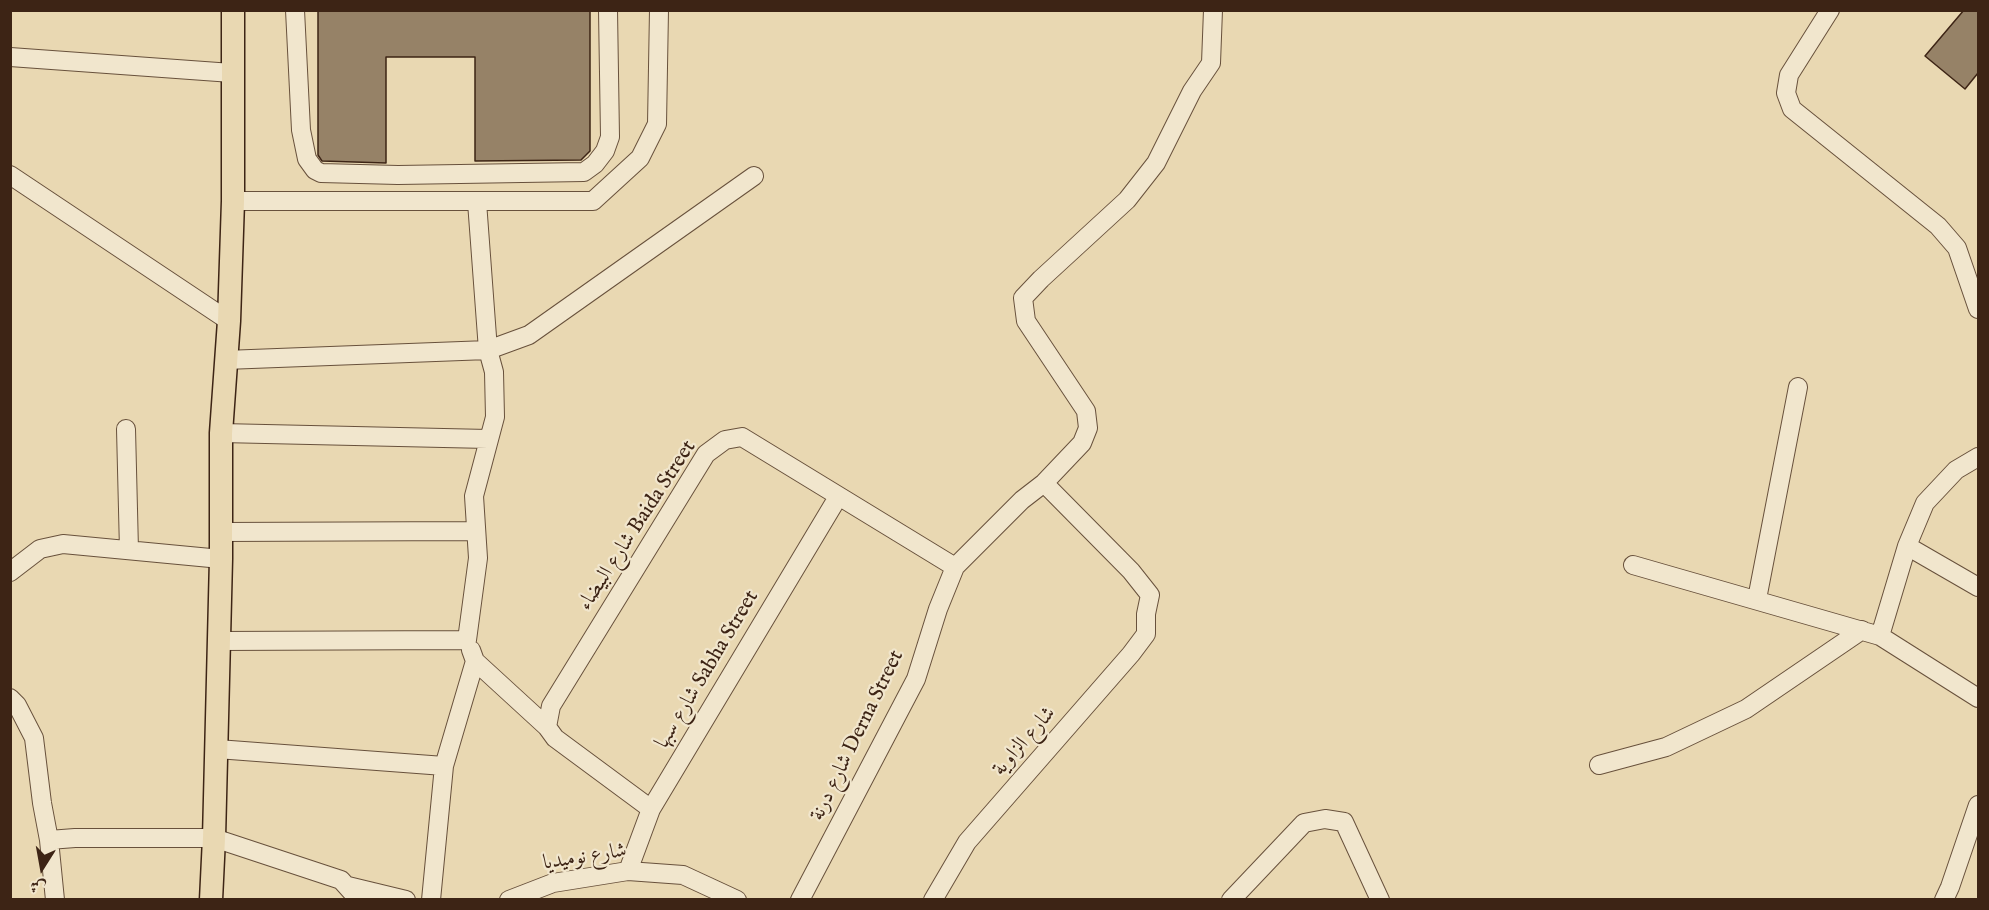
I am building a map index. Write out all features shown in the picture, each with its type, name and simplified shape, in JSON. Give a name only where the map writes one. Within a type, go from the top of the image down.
[{"type":"main road","points":[[211,900],[221,559],[221,433],[229,321],[233,201],[232,10]]},
{"type":"street","points":[[295,10],[301,130],[307,159],[318,172],[398,175],[584,172],[595,164],[605,151],[610,137],[609,10]]},
{"type":"street","points":[[233,201],[593,201],[640,158],[657,124],[659,10]]},
{"type":"street","name":"شارع درنة Derna Street","points":[[801,900],[916,679],[938,609],[956,567],[1022,500],[1044,483],[1082,443],[1088,428],[1086,411],[1026,321],[1023,298],[1127,200],[1156,163],[1192,91],[1211,63],[1213,10]]},
{"type":"street","points":[[1830,10],[1789,75],[1786,93],[1792,109],[1938,226],[1957,248],[1978,309]]},
{"type":"street","points":[[10,57],[232,73]]},
{"type":"street","points":[[10,175],[229,321]]},
{"type":"street","points":[[225,360],[488,350],[529,335],[754,176]]},
{"type":"street","points":[[477,202],[488,350],[494,372],[495,417],[474,496],[477,558],[467,640],[475,660],[547,727],[555,738],[651,809]]},
{"type":"street","points":[[1757,599],[1798,387]]},
{"type":"street","points":[[126,429],[129,550]]},
{"type":"street","points":[[221,433],[488,439]]},
{"type":"street","name":"شارع البيضاء Baida Street","points":[[547,727],[551,706],[706,454],[724,440],[742,437],[956,567]]},
{"type":"street","points":[[1880,636],[1907,546],[1925,503],[1956,471],[1978,457]]},
{"type":"street","name":"شارع الزاوية","points":[[933,900],[967,842],[1124,663],[1146,634],[1146,614],[1150,595],[1131,571],[1044,483]]},
{"type":"street","name":"شارع سبها Sabha Street","points":[[628,871],[651,809],[838,497]]},
{"type":"street","points":[[221,532],[475,531]]},
{"type":"street","points":[[10,572],[40,549],[63,544],[221,559]]},
{"type":"street","points":[[1907,546],[1978,587]]},
{"type":"street","points":[[1633,565],[1880,636],[1978,698]]},
{"type":"street","points":[[1599,765],[1666,747],[1746,709],[1862,630]]},
{"type":"street","points":[[219,641],[467,640]]},
{"type":"street","points":[[431,900],[444,766],[475,660]]},
{"type":"street","points":[[10,698],[17,705],[34,738],[55,900]]},
{"type":"street","points":[[216,749],[444,766]]},
{"type":"street","points":[[1950,896],[1978,806]]},
{"type":"street","points":[[1231,900],[1304,823],[1325,819],[1344,822],[1380,900]]},
{"type":"street","points":[[49,840],[75,837],[214,838],[340,880],[353,893],[406,900]]},
{"type":"street","name":"شارع نوميديا","points":[[509,900],[553,883],[628,871],[683,875],[737,900]]},
{"type":"building","points":[[318,10],[590,10],[590,151],[581,160],[475,161],[475,57],[386,57],[386,163],[322,161],[318,155]]},
{"type":"building","points":[[1964,10],[1978,10],[1978,73],[1965,89],[1925,56]]}]
